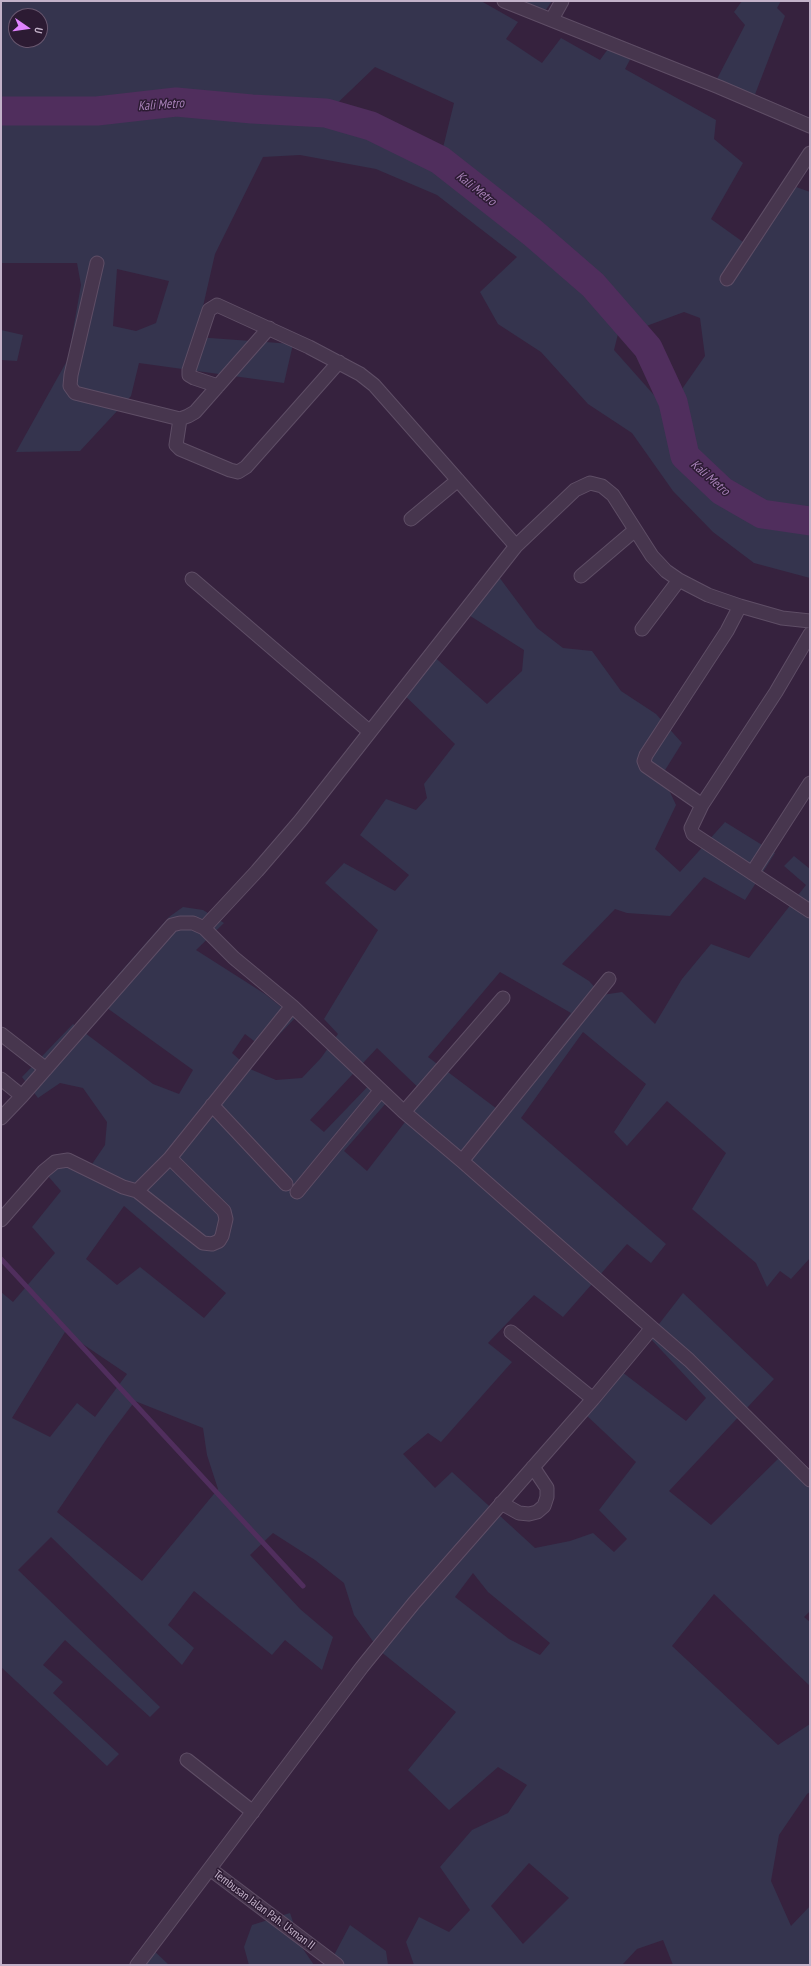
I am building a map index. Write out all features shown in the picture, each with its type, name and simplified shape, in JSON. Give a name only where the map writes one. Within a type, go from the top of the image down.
[{"type":"street","points":[[504,1],[552,19],[810,126]]},
{"type":"street","points":[[552,19],[562,1]]},
{"type":"street","points":[[727,278],[810,153]]},
{"type":"street","points":[[97,263],[71,374],[70,386],[72,390],[84,395],[180,418],[188,416],[195,412],[269,328]]},
{"type":"street","points":[[218,386],[194,378],[190,375],[189,370],[209,310],[216,305],[269,328],[339,362],[360,374],[374,385],[516,546]]},
{"type":"street","points":[[180,418],[175,439],[176,445],[180,449],[238,472],[246,467],[339,362]]},
{"type":"street","points":[[411,519],[458,480]]},
{"type":"street","points":[[204,928],[267,860],[516,546],[575,490],[590,483],[602,486],[613,495],[652,556],[666,571],[679,580],[708,595],[740,606],[782,618],[810,621]]},
{"type":"street","points":[[581,576],[635,530]]},
{"type":"street","points":[[192,579],[370,732]]},
{"type":"street","points":[[642,629],[679,580]]},
{"type":"street","points":[[702,805],[646,766],[644,761],[646,755],[727,631],[740,606]]},
{"type":"street","points":[[810,634],[776,692],[702,805],[690,828],[692,834],[810,911]]},
{"type":"street","points":[[752,873],[810,783]]},
{"type":"street","points":[[1,1118],[172,925],[180,923],[193,923],[204,928],[234,958],[292,1006],[404,1112],[689,1360],[810,1479]]},
{"type":"street","points":[[462,1161],[609,979]]},
{"type":"street","points":[[404,1112],[503,998]]},
{"type":"street","points":[[137,1191],[170,1158],[292,1006]]},
{"type":"street","points":[[1,1034],[46,1069]]},
{"type":"street","points":[[1,1079],[22,1096]]},
{"type":"street","points":[[297,1192],[381,1090]]},
{"type":"street","points":[[212,1105],[286,1184]]},
{"type":"street","points":[[1,1220],[44,1171],[55,1162],[68,1160],[123,1187],[137,1191],[203,1243],[212,1244],[219,1241],[222,1236],[226,1219],[224,1211],[170,1158]]},
{"type":"street","points":[[137,1965],[362,1667],[396,1625],[593,1399],[652,1328]]},
{"type":"street","points":[[510,1332],[593,1399]]},
{"type":"street","points":[[501,1503],[519,1513],[529,1514],[537,1512],[544,1506],[547,1497],[547,1488],[533,1467]]},
{"type":"street","points":[[187,1760],[253,1812]]},
{"type":"street","name":"Tembusan Jalan Pah. Usman II","points":[[210,1869],[337,1965]]},
{"type":"shaded area","points":[[1,1],[481,1],[518,22],[506,39],[542,63],[561,38],[600,60],[613,42],[633,54],[625,69],[716,120],[714,139],[743,163],[711,219],[743,242],[785,183],[810,192],[810,578],[754,563],[713,532],[673,491],[632,433],[588,404],[541,352],[498,324],[480,292],[517,257],[437,195],[376,169],[300,155],[263,157],[215,254],[196,337],[293,344],[284,383],[139,363],[131,396],[80,451],[16,452],[68,359],[81,285],[77,263],[1,263]],"holes":[[[375,67],[454,103],[440,160],[371,126],[327,113]],[[117,269],[169,281],[156,323],[136,331],[113,326]],[[684,312],[700,318],[705,356],[673,402],[677,421],[614,350],[622,318],[633,331]],[[720,490],[758,513],[737,509]]]},
{"type":"shaded area","points":[[510,1],[552,1],[538,21]]},
{"type":"shaded area","points":[[742,1],[781,1],[777,8],[785,16],[754,97],[717,79],[745,25],[734,12]]},
{"type":"shaded area","points":[[1,330],[23,335],[17,361],[1,360]]},
{"type":"shaded area","points":[[493,569],[537,628],[563,648],[592,651],[621,691],[656,714],[682,743],[662,775],[676,805],[655,849],[680,872],[725,822],[775,853],[745,900],[704,877],[670,916],[627,913],[615,909],[562,964],[589,981],[602,995],[622,992],[655,1024],[682,979],[711,944],[749,958],[806,885],[784,866],[794,856],[810,869],[810,1258],[791,1279],[780,1271],[767,1287],[756,1263],[692,1209],[726,1153],[667,1101],[627,1146],[614,1132],[646,1084],[583,1032],[521,1118],[666,1244],[651,1263],[627,1244],[563,1317],[534,1295],[488,1343],[512,1362],[441,1442],[428,1433],[403,1454],[435,1488],[452,1472],[535,1548],[570,1541],[593,1533],[614,1552],[627,1539],[599,1510],[636,1462],[585,1414],[622,1372],[686,1421],[706,1398],[649,1337],[683,1293],[774,1379],[669,1491],[711,1525],[780,1457],[810,1476],[810,1611],[804,1617],[810,1622],[810,1686],[714,1594],[672,1646],[778,1745],[810,1724],[810,1792],[807,1794],[779,1835],[771,1881],[791,1926],[810,1906],[810,1965],[673,1965],[663,1940],[637,1949],[622,1965],[414,1965],[406,1942],[419,1917],[449,1932],[470,1910],[440,1867],[472,1830],[508,1813],[527,1785],[498,1767],[449,1810],[408,1770],[456,1712],[380,1651],[354,1615],[344,1583],[315,1560],[273,1533],[250,1555],[300,1609],[333,1637],[322,1670],[285,1640],[272,1655],[194,1591],[168,1625],[194,1648],[182,1665],[51,1537],[18,1570],[160,1707],[150,1717],[65,1640],[43,1665],[63,1682],[53,1693],[119,1754],[107,1766],[1,1667],[1,1292],[13,1302],[55,1253],[32,1227],[61,1191],[48,1176],[61,1157],[86,1173],[105,1145],[107,1122],[83,1088],[60,1083],[38,1098],[22,1077],[73,1024],[153,1084],[179,1094],[193,1070],[96,1000],[169,917],[183,907],[203,910],[224,923],[196,950],[265,994],[295,1018],[275,1039],[258,1044],[245,1034],[232,1053],[250,1069],[276,1080],[302,1078],[321,1058],[338,1034],[324,1019],[378,930],[325,883],[344,863],[395,891],[409,875],[360,835],[386,799],[416,810],[427,798],[424,784],[455,744],[399,690],[430,653],[487,704],[522,671],[524,650],[464,612]],"holes":[[[500,972],[571,1013],[497,1109],[428,1057]],[[377,1048],[426,1095],[367,1171],[344,1151],[394,1094],[375,1079],[324,1132],[310,1120]],[[124,1206],[226,1293],[204,1318],[140,1267],[117,1285],[86,1259]],[[65,1332],[127,1374],[95,1417],[77,1403],[50,1437],[12,1418]],[[135,1401],[203,1428],[207,1455],[218,1489],[142,1581],[57,1512],[108,1437]],[[473,1573],[488,1592],[550,1643],[540,1655],[509,1639],[455,1597]],[[529,1863],[569,1898],[523,1944],[491,1906]]]},
{"type":"shaded area","points":[[290,1913],[301,1946],[314,1965],[249,1965],[244,1947],[252,1925]]},
{"type":"shaded area","points":[[350,1925],[386,1951],[388,1965],[325,1965],[332,1959]]},
{"type":"shaded area","points":[[151,1948],[169,1965],[138,1965]]},
{"type":"waterway","name":"Kali Metro","points":[[1,111],[97,111],[176,102],[252,109],[326,113],[371,126],[440,160],[533,233],[593,285],[648,348],[673,402],[685,456],[722,491],[762,514],[810,521]]},
{"type":"waterway","points":[[1,1259],[303,1586]]}]
